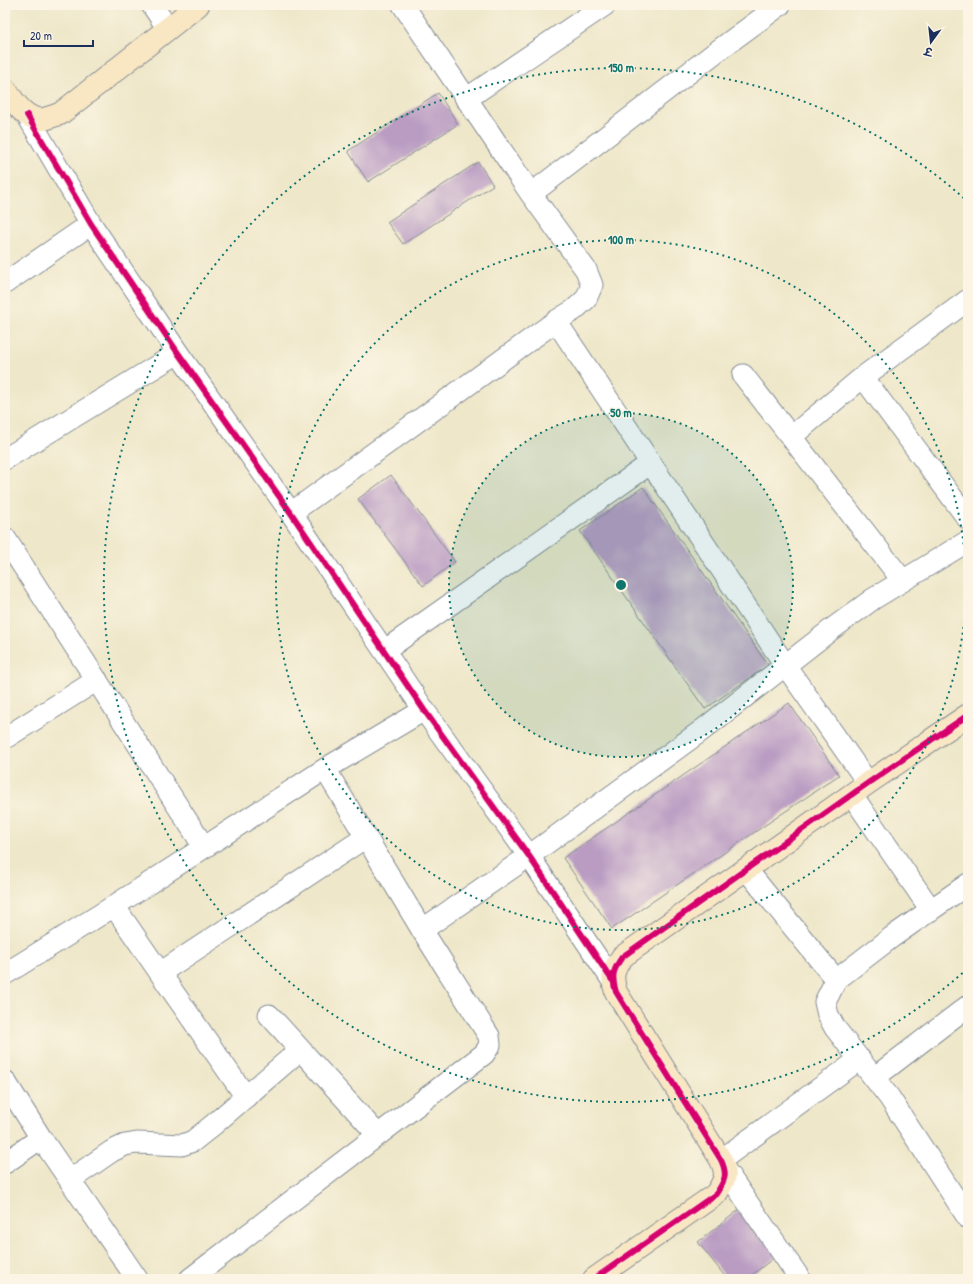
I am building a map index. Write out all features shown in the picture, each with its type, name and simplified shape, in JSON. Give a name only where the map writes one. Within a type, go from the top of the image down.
[{"type":"street","points":[[152,5],[168,29]]},
{"type":"street","points":[[27,115],[43,119],[60,114],[198,5]]},
{"type":"street","points":[[291,513],[556,321],[574,310],[586,299],[592,285],[586,270],[531,194],[403,5]]},
{"type":"street","points":[[466,99],[605,5]]},
{"type":"street","points":[[531,194],[710,56],[780,5]]},
{"type":"street","points":[[5,89],[15,104],[27,115],[91,224],[178,352],[291,513],[424,710],[529,856],[612,980],[616,992],[724,1165],[800,1279]]},
{"type":"street","points":[[5,283],[91,224]]},
{"type":"street","points":[[791,437],[863,377],[968,300]]},
{"type":"street","points":[[556,321],[652,463],[785,665],[931,910]]},
{"type":"street","points":[[5,459],[178,352]]},
{"type":"street","points":[[743,375],[903,581]]},
{"type":"street","points":[[863,377],[968,519]]},
{"type":"street","points":[[384,651],[652,463]]},
{"type":"street","points":[[5,538],[204,847]]},
{"type":"street","points":[[422,930],[529,856],[702,731],[838,624],[873,599],[968,541]]},
{"type":"street","points":[[5,738],[97,680]]},
{"type":"street","points":[[5,974],[114,906],[325,769],[424,710]]},
{"type":"street","points":[[612,980],[615,968],[622,957],[860,789],[968,715]]},
{"type":"street","points":[[190,1279],[484,1054],[490,1045],[490,1036],[422,930],[325,769]]},
{"type":"street","points":[[160,974],[366,837]]},
{"type":"street","points":[[746,870],[836,980]]},
{"type":"street","points":[[968,884],[892,937],[836,980],[825,1002],[828,1015],[835,1028],[889,1097],[968,1218]]},
{"type":"street","points":[[114,906],[246,1097]]},
{"type":"street","points":[[874,1078],[968,1006]]},
{"type":"street","points":[[269,1015],[378,1136]]},
{"type":"street","points":[[70,1180],[112,1151],[125,1145],[137,1143],[182,1145],[193,1141],[300,1050]]},
{"type":"street","points":[[724,1165],[860,1059]]},
{"type":"street","points":[[5,1081],[137,1279]]},
{"type":"street","points":[[5,1163],[42,1138]]},
{"type":"street","points":[[594,1279],[716,1194],[724,1182],[724,1165]]},
{"type":"building","points":[[438,93],[458,124],[368,182],[348,151]]},
{"type":"building","points":[[478,162],[493,185],[403,244],[387,222]]},
{"type":"building","points":[[391,475],[455,562],[423,586],[358,499]]},
{"type":"building","points":[[643,487],[768,665],[705,709],[580,531]]},
{"type":"building","points":[[789,703],[839,775],[612,929],[563,858]]},
{"type":"building","points":[[744,1206],[781,1252],[747,1279],[727,1279],[698,1242]]},
{"type":"cycle path","points":[[27,115],[91,224],[178,353],[291,513],[424,710],[529,856],[612,980]]},
{"type":"cycle path","points":[[594,1279],[716,1194],[722,1185],[725,1174],[721,1160],[616,992],[613,977],[622,957],[868,783],[968,715]]}]
